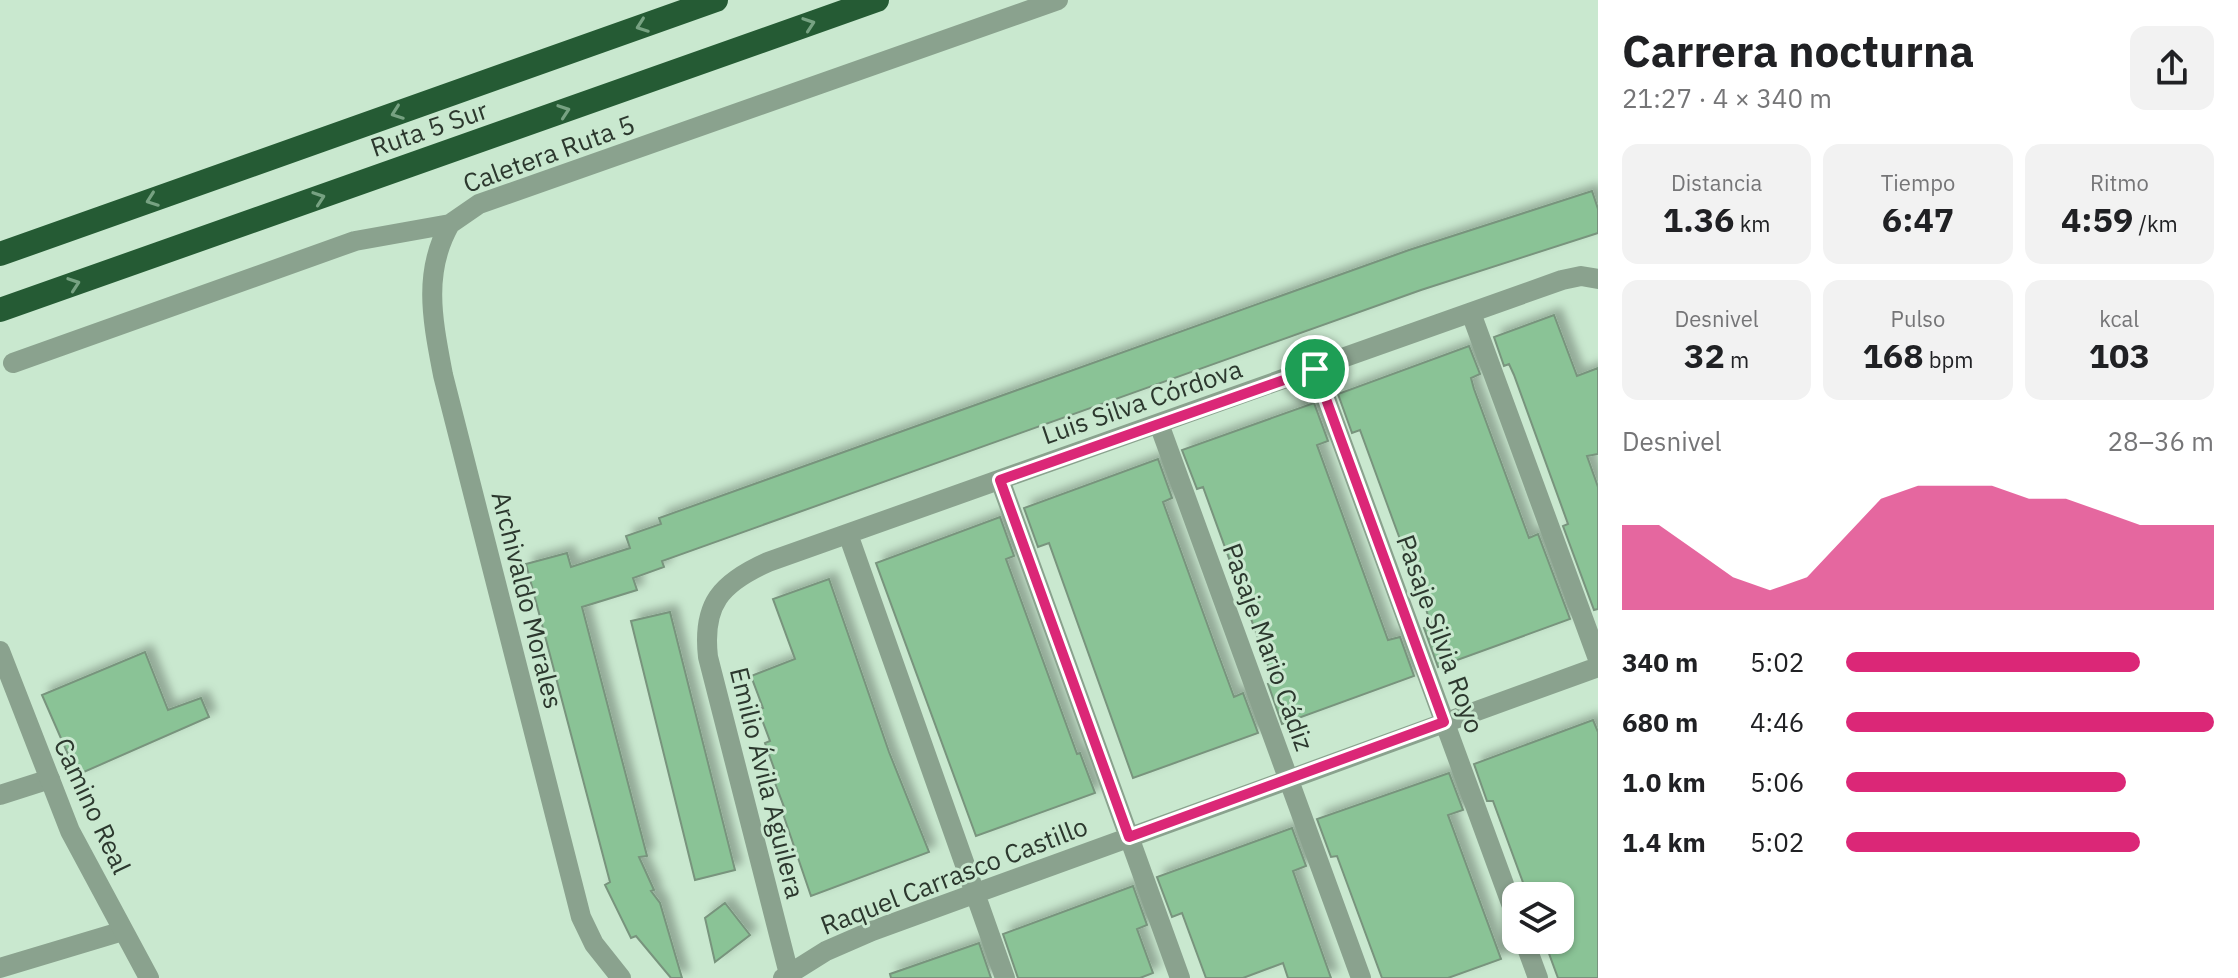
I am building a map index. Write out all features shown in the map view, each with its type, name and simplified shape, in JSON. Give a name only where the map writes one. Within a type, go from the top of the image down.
[{"type":"highway","name":"Ruta 5 Sur","points":[[0,254],[716,0]]},
{"type":"highway","name":"Ruta 5 Sur","points":[[0,310],[877,0]]},
{"type":"street","name":"Caletera Ruta 5","points":[[13,363],[355,241],[450,224],[479,204],[1058,0]]},
{"type":"street","name":"Archivaldo Morales","points":[[450,224],[437,246],[431,300],[443,375],[581,917],[594,944],[621,978]]},
{"type":"street","name":"Luis Silva Córdova","points":[[715,600],[731,581],[750,570],[848,534],[1562,280],[1581,276],[1598,279]]},
{"type":"street","points":[[1471,313],[1598,659]]},
{"type":"street","name":"Pasaje Silvia Royo","points":[[1315,369],[1503,882]]},
{"type":"street","name":"Pasaje Mario Cádiz","points":[[1159,424],[1361,978]]},
{"type":"street","points":[[1000,480],[1180,978]]},
{"type":"street","points":[[848,534],[1005,978]]},
{"type":"street","name":"Emilio Ávila Aguilera","points":[[715,600],[707,622],[708,657],[787,976]]},
{"type":"street","name":"Camino Real","points":[[0,651],[70,831],[149,978]]},
{"type":"street","name":"Raquel Carrasco Castillo","points":[[787,976],[860,936],[1598,667]]},
{"type":"street","points":[[0,795],[50,779]]},
{"type":"street","points":[[0,968],[123,931]]},
{"type":"street","points":[[1529,954],[1538,978]]},
{"type":"building","points":[[1592,191],[1598,209],[1598,233],[1421,290],[662,561],[664,567],[633,578],[637,590],[582,607],[647,856],[639,857],[654,890],[651,891],[660,903],[682,978],[671,978],[636,936],[631,938],[605,885],[610,882],[526,564],[567,553],[571,567],[630,548],[626,536],[661,524],[659,518],[1409,250]]},
{"type":"building","points":[[1554,315],[1577,376],[1598,368],[1598,454],[1587,456],[1598,487],[1598,609],[1594,610],[1563,526],[1568,524],[1514,375],[1509,364],[1504,366],[1494,337]]},
{"type":"building","points":[[1469,346],[1480,374],[1471,378],[1474,389],[1529,538],[1538,534],[1570,619],[1438,667],[1424,628],[1432,626],[1360,430],[1352,433],[1338,394]]},
{"type":"building","points":[[1314,403],[1328,441],[1317,445],[1388,640],[1400,637],[1414,676],[1282,724],[1268,684],[1274,682],[1203,487],[1197,489],[1182,450]]},
{"type":"building","points":[[1158,459],[1172,498],[1163,502],[1217,651],[1234,697],[1243,693],[1258,733],[1133,778],[1049,543],[1038,547],[1024,508]]},
{"type":"building","points":[[1000,517],[1014,556],[1006,559],[1077,754],[1080,753],[1095,793],[976,836],[876,563]]},
{"type":"building","points":[[829,579],[889,752],[929,852],[811,896],[772,775],[776,774],[765,743],[770,741],[758,709],[763,708],[751,676],[795,659],[773,599]]},
{"type":"building","points":[[670,612],[735,870],[695,880],[631,621]]},
{"type":"building","points":[[145,652],[168,710],[201,698],[209,717],[77,775],[42,695]]},
{"type":"building","points":[[1593,720],[1598,732],[1598,978],[1558,978],[1549,954],[1574,954],[1574,882],[1523,882],[1493,801],[1487,801],[1474,764]]},
{"type":"building","points":[[1449,773],[1463,810],[1448,815],[1501,959],[1448,978],[1382,978],[1337,856],[1331,857],[1317,819]]},
{"type":"building","points":[[1292,828],[1306,866],[1293,871],[1331,978],[1288,978],[1283,963],[1243,978],[1206,978],[1182,913],[1172,917],[1157,877]]},
{"type":"building","points":[[1133,886],[1147,925],[1137,929],[1153,973],[1140,978],[1018,978],[1003,934]]},
{"type":"building","points":[[725,903],[750,935],[715,962],[705,918]]},
{"type":"building","points":[[979,943],[991,978],[891,978],[890,974]]},
{"type":"route","points":[[1315,369],[1444,722],[1129,837],[1000,480],[1315,369]]}]
